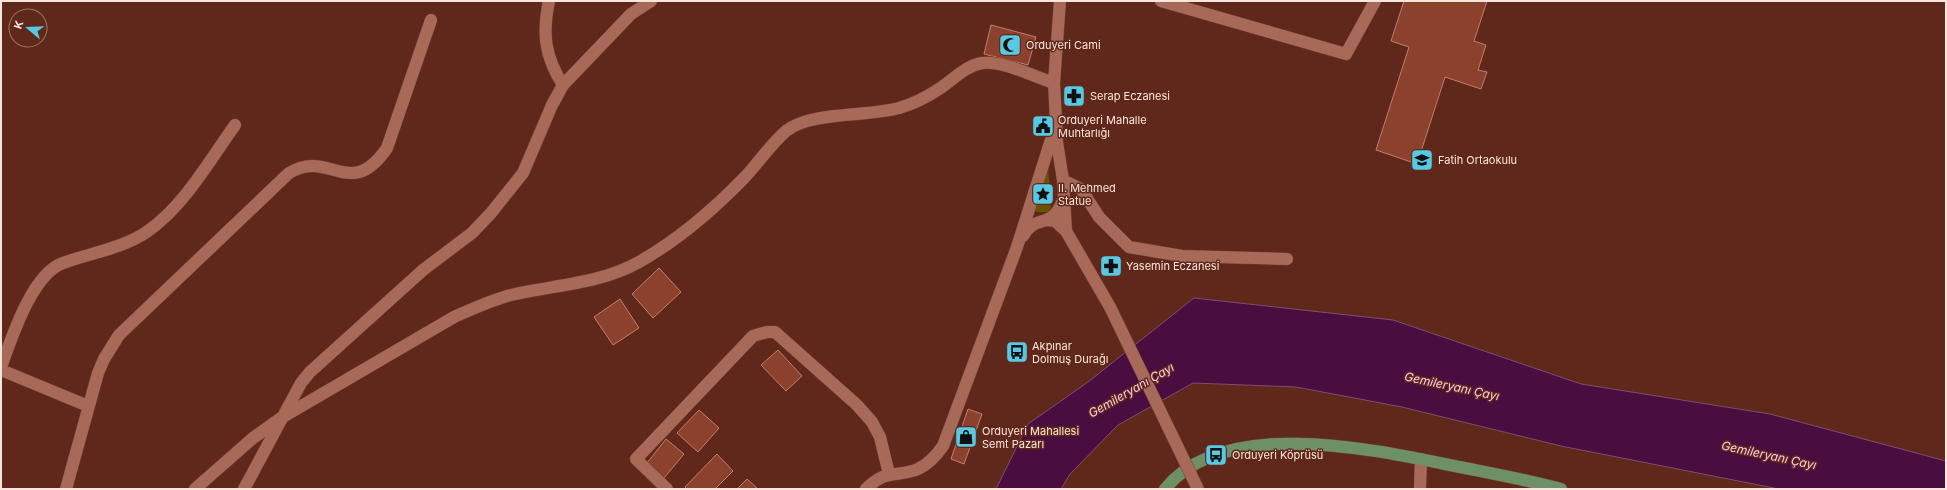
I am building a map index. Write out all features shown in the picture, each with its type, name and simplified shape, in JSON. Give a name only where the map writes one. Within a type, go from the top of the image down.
[{"type":"main road","points":[[1165,489],[1173,480],[1194,463],[1236,449],[1270,444],[1350,448],[1421,459],[1555,488]]},
{"type":"street","points":[[549,1],[546,15],[546,46],[552,68],[563,85]]},
{"type":"street","points":[[244,489],[293,395],[310,372],[423,270],[472,233],[491,213],[523,173],[552,104],[563,85],[631,14],[651,1]]},
{"type":"street","points":[[1060,1],[1054,83],[1057,142],[1063,180],[1066,231]]},
{"type":"street","points":[[1161,1],[1346,54],[1375,1]]},
{"type":"street","points":[[66,489],[88,406],[104,359],[127,326],[192,267],[289,173],[302,167],[317,165],[351,174],[366,169],[381,156],[391,138],[431,20]]},
{"type":"street","points":[[195,489],[253,438],[281,418],[454,317],[479,306],[511,296],[587,281],[611,274],[638,262],[662,247],[715,205],[745,177],[786,131],[797,125],[812,120],[898,108],[926,97],[962,71],[973,65],[984,63],[996,63],[1054,83]]},
{"type":"street","points":[[866,489],[874,481],[889,474],[917,469],[933,460],[943,446],[1017,247],[1056,124]]},
{"type":"street","points":[[1,367],[14,333],[42,277],[62,263],[126,244],[161,221],[181,200],[235,125]]},
{"type":"street","points":[[1063,180],[1081,189],[1099,217],[1129,247],[1182,256],[1287,259]]},
{"type":"street","points":[[1017,247],[1026,230],[1036,222],[1046,220],[1053,216],[1064,199]]},
{"type":"street","points":[[1046,220],[1055,222],[1066,231],[1110,307],[1198,489]]},
{"type":"street","points":[[667,489],[636,459],[753,336],[767,332],[775,332],[857,405],[872,422],[880,437],[889,474]]},
{"type":"street","points":[[1,337],[7,333],[14,333]]},
{"type":"street","points":[[1,370],[88,406]]},
{"type":"street","points":[[1420,489],[1421,459]]},
{"type":"shaded area","points":[[1048,165],[1051,208],[1047,212],[1037,212],[1033,209]]},
{"type":"water","name":"Gemileryanı Çayı","points":[[1194,298],[1393,320],[1581,384],[1770,414],[1946,461],[1946,489],[1779,489],[1561,446],[1402,407],[1296,387],[1193,383],[1118,425],[1070,474],[1061,489],[996,489],[1028,424],[1088,382]]},
{"type":"building","points":[[1404,1],[1487,1],[1474,41],[1486,45],[1478,70],[1487,72],[1481,89],[1445,77],[1417,164],[1376,150],[1409,47],[1391,41]]},
{"type":"building","name":"Orduyeri Cami","points":[[991,25],[1036,37],[1028,65],[984,54]]},
{"type":"building","points":[[659,268],[681,292],[653,318],[632,294]]},
{"type":"building","points":[[620,299],[639,328],[613,345],[594,317]]},
{"type":"building","points":[[778,350],[802,376],[786,391],[761,365]]},
{"type":"building","name":"Orduyeri Mahallesi Semt Pazarı","points":[[968,409],[982,414],[964,464],[951,459]]},
{"type":"building","points":[[699,410],[719,428],[698,452],[677,433]]},
{"type":"building","points":[[666,439],[684,454],[664,478],[647,463]]},
{"type":"building","points":[[717,454],[733,471],[715,489],[687,489],[685,487]]},
{"type":"building","points":[[747,479],[758,489],[737,489]]},
{"type":"place","name":"Orduyeri Cami","points":[[1010,45]]},
{"type":"place","name":"Serap Eczanesi","points":[[1074,96]]},
{"type":"place","name":"Orduyeri Mahalle Muhtarlığı","points":[[1043,126]]},
{"type":"place","name":"Fatih Ortaokulu","points":[[1422,160]]},
{"type":"place","name":"II. Mehmed Statue","points":[[1043,194]]},
{"type":"place","name":"Yasemin Eczanesi","points":[[1111,266]]},
{"type":"place","name":"Akpınar Dolmuş Durağı","points":[[1017,352]]},
{"type":"place","name":"Orduyeri Mahallesi Semt Pazarı","points":[[966,437]]},
{"type":"place","name":"Orduyeri Köprüsü","points":[[1216,455]]}]
